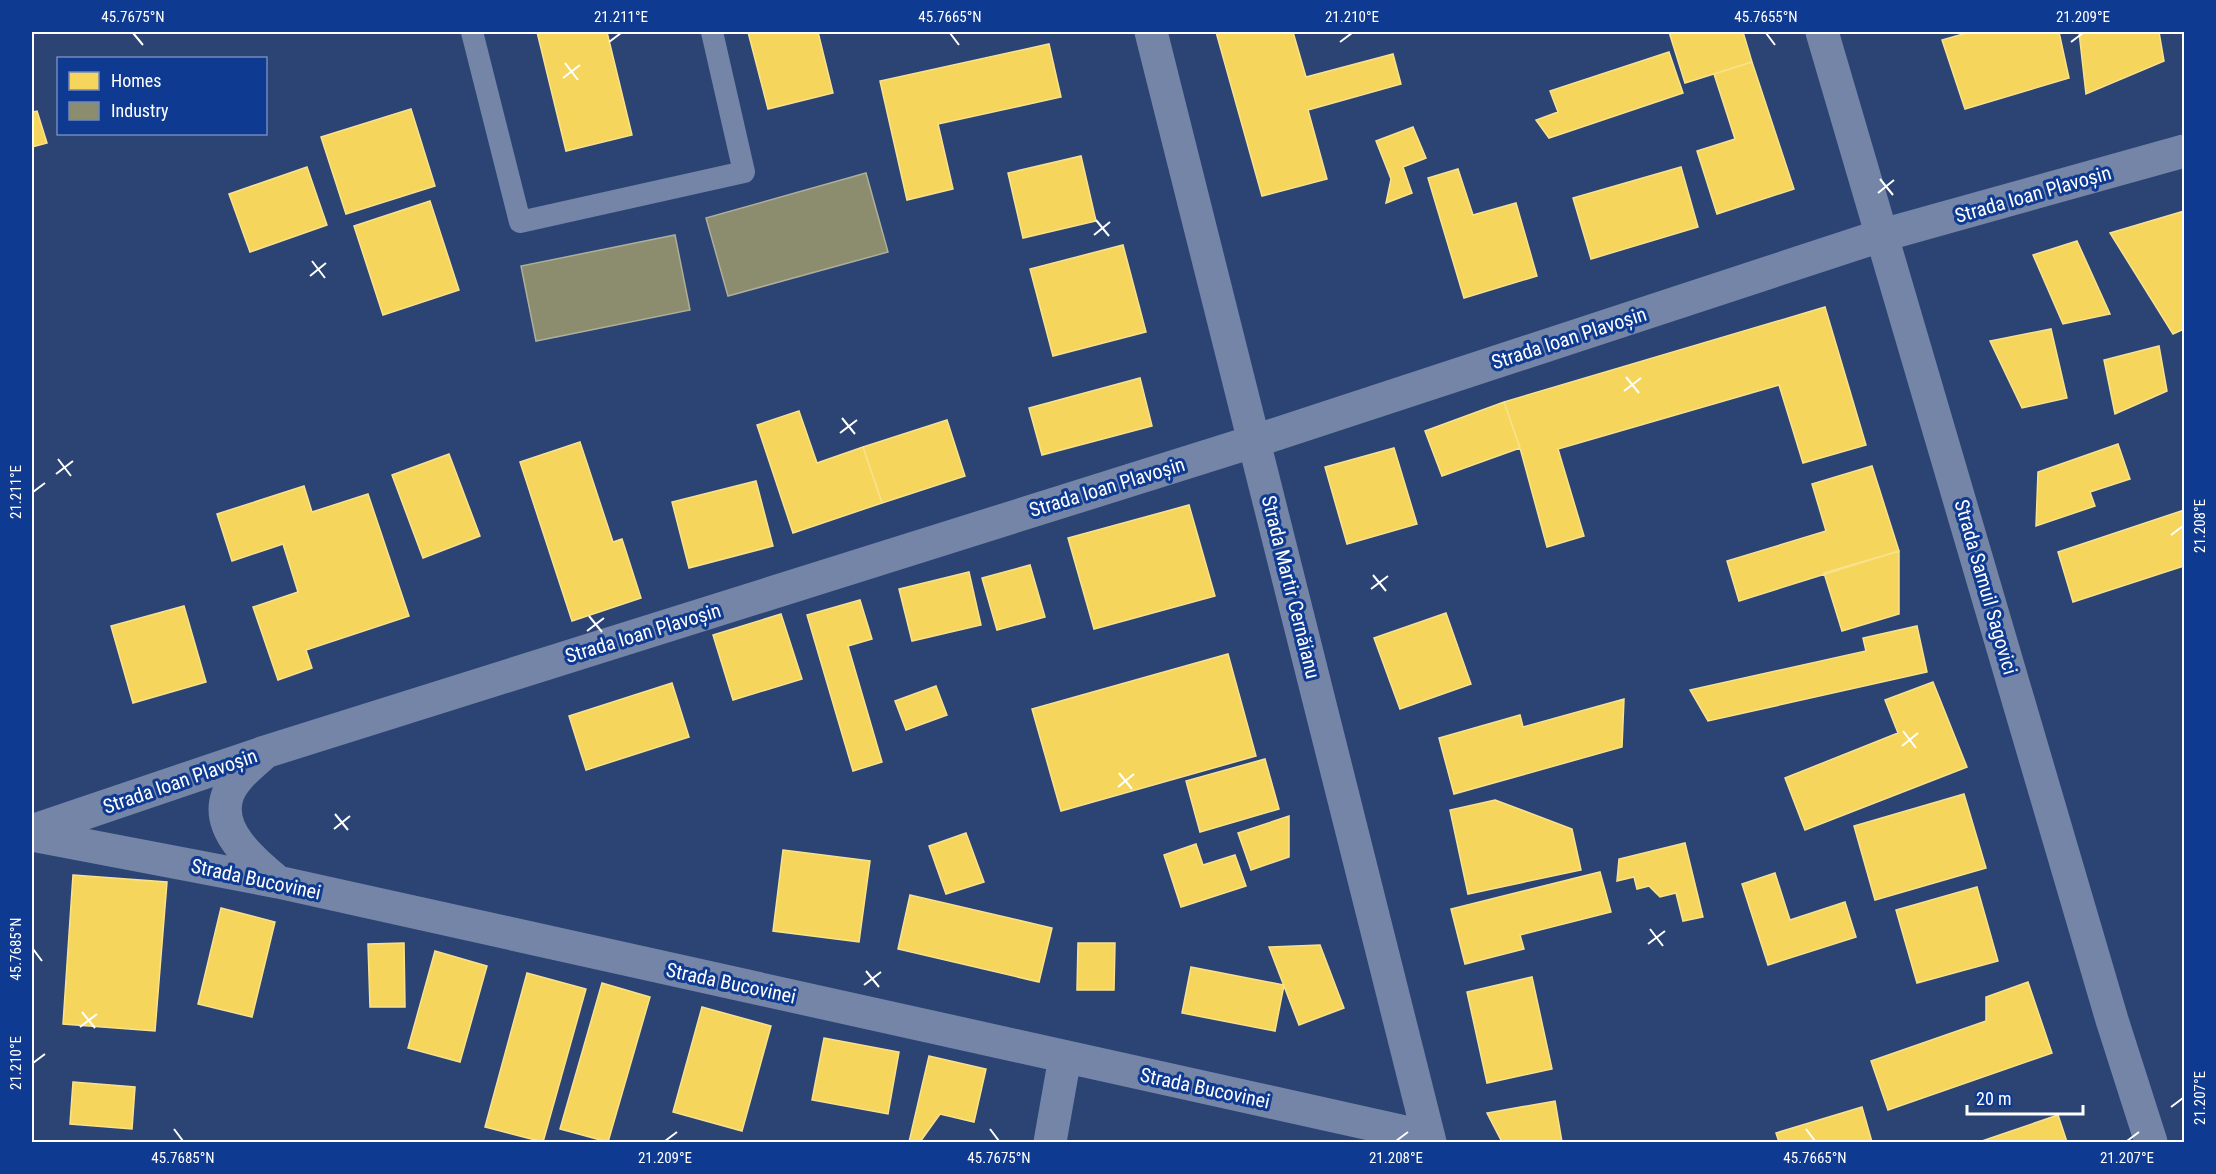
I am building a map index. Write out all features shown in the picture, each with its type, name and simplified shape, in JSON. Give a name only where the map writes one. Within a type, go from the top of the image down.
[{"type":"street","name":"Strada Martir Cernăianu","points":[[1151,32],[1429,1140]]},
{"type":"street","name":"Strada Samuil Sagovici","points":[[1822,32],[2112,1020],[2151,1143]]},
{"type":"street","name":"Strada Ioan Plavoșin","points":[[32,833],[265,752],[1255,441],[1883,235],[2184,151]]},
{"type":"street","points":[[265,752],[237,780],[228,794],[225,813],[230,830],[240,845],[278,882]]},
{"type":"street","name":"Strada Bucovinei","points":[[32,833],[278,882],[1429,1140]]},
{"type":"street","points":[[1050,1143],[1065,1057]]},
{"type":"lane","points":[[472,32],[520,222],[744,172],[711,32]]},
{"type":"building: Homes","points":[[537,32],[607,32],[632,135],[566,151]]},
{"type":"building: Homes","points":[[748,32],[818,32],[833,93],[768,109]]},
{"type":"building: Homes","points":[[1216,32],[1293,32],[1306,77],[1393,54],[1401,84],[1308,110],[1327,179],[1262,196]]},
{"type":"building: Homes","points":[[1669,32],[1743,32],[1752,62],[1685,83]]},
{"type":"building: Homes","points":[[1970,32],[2059,32],[2069,78],[1965,109],[1942,40]]},
{"type":"building: Homes","points":[[2079,32],[2159,32],[2164,61],[2086,94]]},
{"type":"building: Homes","points":[[1049,44],[1061,97],[938,124],[953,189],[907,200],[880,81]]},
{"type":"building: Homes","points":[[1669,52],[1683,93],[1549,138],[1536,120],[1558,112],[1550,91]]},
{"type":"building: Homes","points":[[1752,62],[1794,189],[1717,214],[1697,151],[1735,139],[1714,74]]},
{"type":"building: Homes","points":[[411,109],[435,186],[346,214],[321,137]]},
{"type":"building: Homes","points":[[37,111],[47,143],[32,147],[32,112]]},
{"type":"building: Homes","points":[[1413,127],[1426,158],[1403,167],[1412,193],[1386,203],[1391,179],[1376,141]]},
{"type":"building: Homes","points":[[1081,156],[1096,221],[1023,238],[1008,173]]},
{"type":"building: Homes","points":[[307,167],[327,225],[250,252],[229,194]]},
{"type":"building: Homes","points":[[1681,167],[1698,227],[1591,259],[1573,198]]},
{"type":"building: Homes","points":[[1458,169],[1473,215],[1516,203],[1537,276],[1464,298],[1428,178]]},
{"type":"building: Homes","points":[[430,201],[459,290],[383,315],[354,226]]},
{"type":"building: Homes","points":[[2184,211],[2184,329],[2173,334],[2110,233]]},
{"type":"building: Homes","points":[[2077,241],[2110,314],[2063,324],[2033,255]]},
{"type":"building: Homes","points":[[1123,245],[1146,332],[1053,356],[1030,269]]},
{"type":"building: Homes","points":[[1825,307],[1866,445],[1803,463],[1779,385],[1558,449],[1584,536],[1547,547],[1520,448],[1504,402]]},
{"type":"building: Homes","points":[[2051,329],[2067,398],[2022,408],[1990,341]]},
{"type":"building: Homes","points":[[2159,346],[2167,391],[2115,414],[2104,360]]},
{"type":"building: Homes","points":[[1140,378],[1152,426],[1042,455],[1029,408]]},
{"type":"building: Homes","points":[[1504,402],[1520,448],[1442,476],[1425,431]]},
{"type":"building: Homes","points":[[799,411],[817,463],[863,447],[882,503],[793,533],[757,425]]},
{"type":"building: Homes","points":[[947,420],[965,476],[882,503],[863,447]]},
{"type":"building: Homes","points":[[580,442],[613,542],[622,539],[641,598],[572,621],[520,462]]},
{"type":"building: Homes","points":[[2118,444],[2130,479],[2090,492],[2095,506],[2036,526],[2038,472]]},
{"type":"building: Homes","points":[[1394,448],[1417,524],[1347,544],[1325,467]]},
{"type":"building: Homes","points":[[449,454],[480,536],[423,558],[392,475]]},
{"type":"building: Homes","points":[[1872,466],[1899,551],[1739,601],[1727,561],[1826,531],[1812,484]]},
{"type":"building: Homes","points":[[756,481],[773,546],[689,568],[672,502]]},
{"type":"building: Homes","points":[[304,486],[312,512],[368,494],[409,616],[306,650],[312,668],[278,680],[253,607],[298,592],[283,544],[232,561],[217,514]]},
{"type":"building: Homes","points":[[1189,505],[1215,596],[1094,629],[1068,538]]},
{"type":"building: Homes","points":[[2184,510],[2184,566],[2073,602],[2058,552]]},
{"type":"building: Homes","points":[[1899,551],[1899,614],[1842,631],[1824,573]]},
{"type":"building: Homes","points":[[1030,565],[1045,617],[997,630],[982,578]]},
{"type":"building: Homes","points":[[969,572],[981,625],[912,641],[899,589]]},
{"type":"building: Homes","points":[[860,600],[872,639],[848,646],[882,762],[853,771],[807,615]]},
{"type":"building: Homes","points":[[184,606],[206,682],[133,703],[111,626]]},
{"type":"building: Homes","points":[[1446,613],[1471,684],[1400,709],[1374,638]]},
{"type":"building: Homes","points":[[781,614],[802,679],[733,700],[713,635]]},
{"type":"building: Homes","points":[[1917,626],[1927,672],[1708,721],[1690,690],[1866,651],[1863,638]]},
{"type":"building: Homes","points":[[1228,654],[1256,756],[1061,811],[1032,709]]},
{"type":"building: Homes","points":[[1933,682],[1967,767],[1805,830],[1785,778],[1898,733],[1885,700]]},
{"type":"building: Homes","points":[[672,683],[689,737],[586,770],[569,716]]},
{"type":"building: Homes","points":[[936,686],[947,715],[906,730],[895,701]]},
{"type":"building: Homes","points":[[1624,699],[1622,747],[1454,794],[1439,738],[1520,715],[1523,727]]},
{"type":"building: Homes","points":[[1265,759],[1279,809],[1200,832],[1186,781]]},
{"type":"building: Homes","points":[[1964,794],[1986,868],[1875,900],[1854,826]]},
{"type":"building: Homes","points":[[1495,800],[1572,829],[1581,870],[1468,894],[1450,810]]},
{"type":"building: Homes","points":[[1289,816],[1289,857],[1251,870],[1238,833]]},
{"type":"building: Homes","points":[[966,833],[984,882],[946,894],[929,846]]},
{"type":"building: Homes","points":[[1685,843],[1703,917],[1683,921],[1676,893],[1660,897],[1649,886],[1637,889],[1634,877],[1617,881],[1619,859]]},
{"type":"building: Homes","points":[[1196,844],[1203,865],[1235,855],[1246,886],[1181,907],[1164,855]]},
{"type":"building: Homes","points":[[783,850],[870,861],[859,942],[773,931]]},
{"type":"building: Homes","points":[[1600,872],[1611,912],[1520,935],[1524,949],[1465,964],[1451,909]]},
{"type":"building: Homes","points":[[1775,873],[1790,920],[1845,902],[1856,937],[1768,965],[1742,884]]},
{"type":"building: Homes","points":[[73,875],[167,882],[155,1031],[63,1024]]},
{"type":"building: Homes","points":[[1977,887],[1998,961],[1917,983],[1896,910]]},
{"type":"building: Homes","points":[[910,895],[1052,928],[1039,982],[898,949]]},
{"type":"building: Homes","points":[[221,908],[275,922],[252,1017],[198,1004]]},
{"type":"building: Homes","points":[[404,943],[405,1007],[370,1007],[368,944]]},
{"type":"building: Homes","points":[[1078,943],[1115,943],[1114,990],[1077,990]]},
{"type":"building: Homes","points":[[1320,945],[1344,1008],[1299,1025],[1269,947]]},
{"type":"building: Homes","points":[[435,951],[487,966],[460,1062],[408,1048]]},
{"type":"building: Homes","points":[[1191,967],[1284,985],[1275,1031],[1182,1013]]},
{"type":"building: Homes","points":[[527,973],[586,989],[543,1142],[485,1127]]},
{"type":"building: Homes","points":[[1532,977],[1552,1069],[1487,1083],[1467,992]]},
{"type":"building: Homes","points":[[2028,982],[2052,1053],[1888,1110],[1871,1061],[1986,1021],[1986,997]]},
{"type":"building: Homes","points":[[602,983],[650,997],[608,1142],[560,1129]]},
{"type":"building: Homes","points":[[702,1007],[771,1026],[742,1131],[673,1112]]},
{"type":"building: Homes","points":[[824,1038],[899,1052],[888,1114],[812,1100]]},
{"type":"building: Homes","points":[[929,1056],[986,1069],[974,1122],[940,1114],[920,1142],[909,1142]]},
{"type":"building: Homes","points":[[73,1082],[135,1087],[132,1129],[70,1124]]},
{"type":"building: Homes","points":[[1555,1101],[1562,1142],[1502,1142],[1487,1113]]},
{"type":"building: Homes","points":[[1862,1107],[1872,1142],[1779,1142],[1776,1133]]},
{"type":"building: Homes","points":[[2058,1115],[2067,1142],[1979,1142]]},
{"type":"building: Industry","points":[[866,173],[888,252],[728,296],[706,218]]},
{"type":"building: Industry","points":[[675,235],[690,310],[536,341],[521,266]]}]
